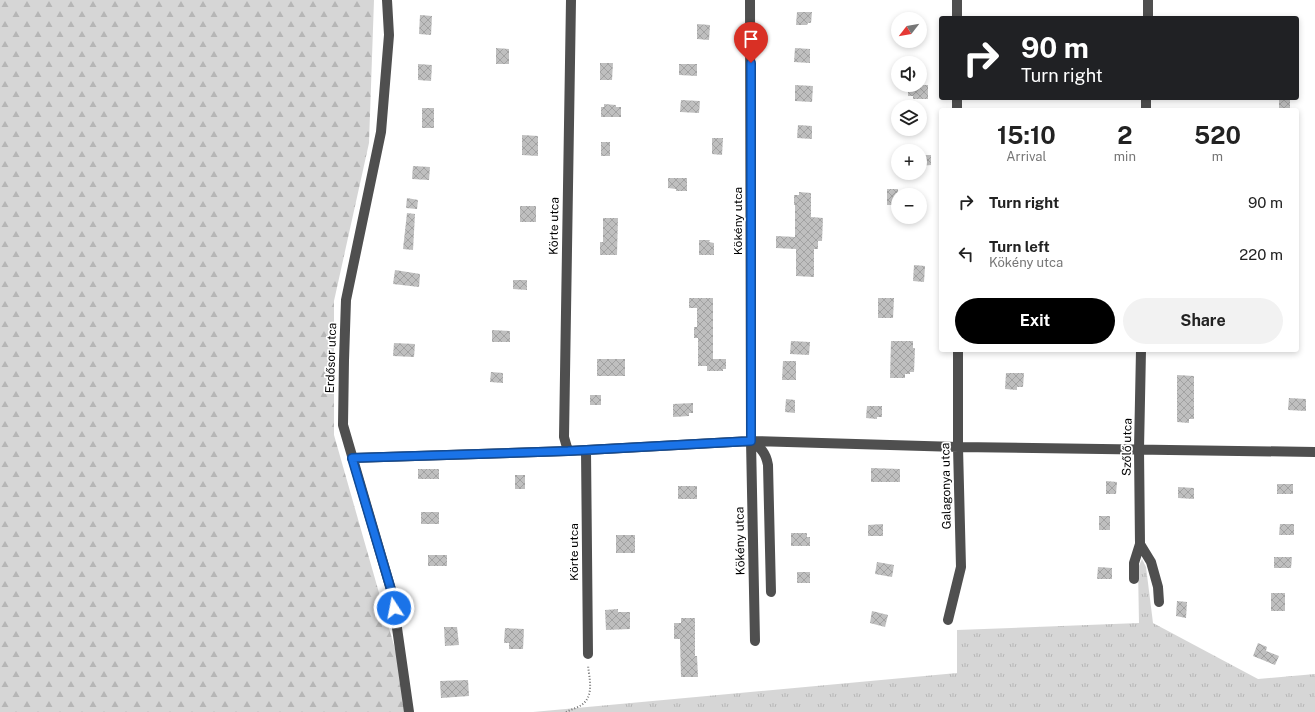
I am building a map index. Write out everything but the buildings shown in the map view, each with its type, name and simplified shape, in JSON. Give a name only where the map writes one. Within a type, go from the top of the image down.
[{"type":"street","name":"Erdősor utca","points":[[386,0],[389,35],[381,132],[346,300],[343,424],[392,593],[409,712]]},
{"type":"street","name":"Körte utca","points":[[568,451],[564,436],[571,0]]},
{"type":"street","name":"Kökény utca","points":[[750,0],[751,441],[755,641]]},
{"type":"street","points":[[956,0],[957,16]]},
{"type":"street","points":[[1148,0],[1148,16]]},
{"type":"street","name":"Galagonya utca","points":[[948,620],[961,567],[958,447],[958,352]]},
{"type":"street","name":"Szőlő utca","points":[[1134,579],[1134,563],[1140,544],[1139,449],[1141,352]]},
{"type":"street","points":[[352,458],[568,451],[751,441],[958,447],[1315,452]]},
{"type":"street","points":[[751,441],[760,448],[766,456],[768,465],[771,592]]},
{"type":"street","name":"Körte utca","points":[[586,450],[588,654]]},
{"type":"street","points":[[1140,544],[1151,562],[1158,587],[1159,602]]},
{"type":"path","points":[[566,712],[584,703],[588,695],[590,686],[588,654]]},
{"type":"green space","points":[[0,0],[374,0],[369,143],[334,301],[334,435],[413,712],[0,712]]},
{"type":"green space","points":[[1142,559],[1146,567],[1153,623],[1258,679],[1315,674],[1315,712],[533,712],[957,673],[957,630],[1139,623],[1138,568]]},
{"type":"route","points":[[394,608],[392,593],[352,458],[568,451],[751,441],[751,63]]}]
